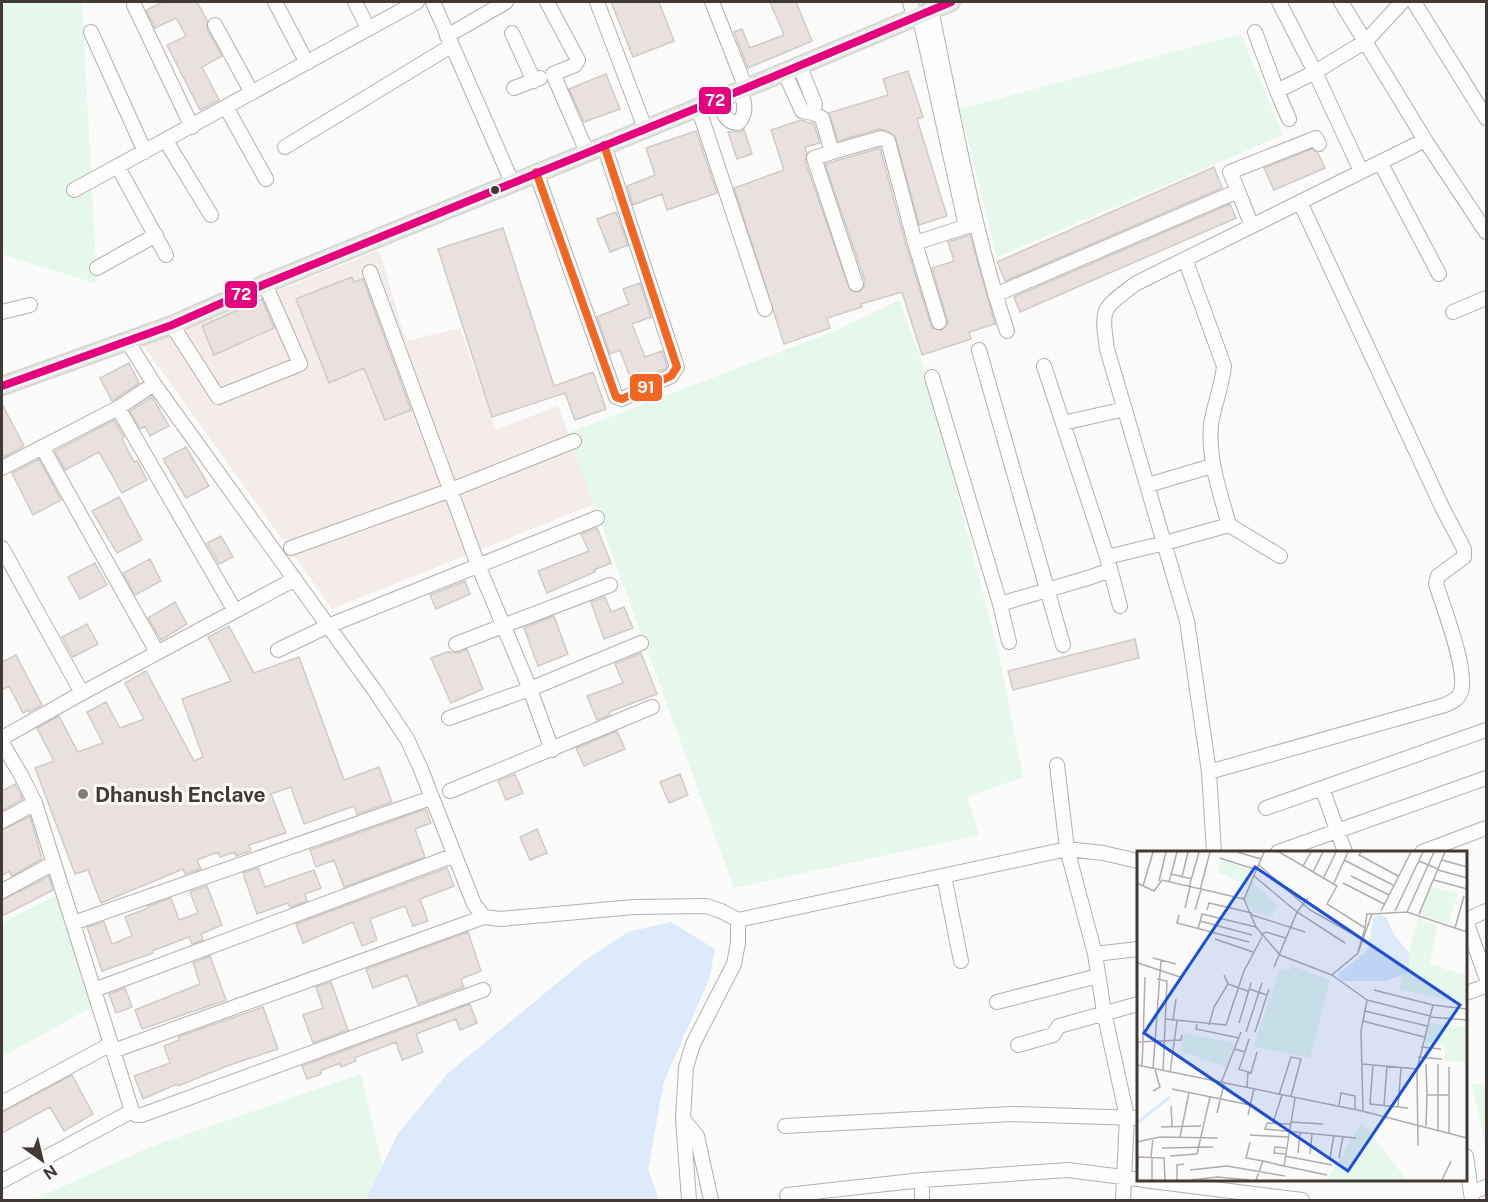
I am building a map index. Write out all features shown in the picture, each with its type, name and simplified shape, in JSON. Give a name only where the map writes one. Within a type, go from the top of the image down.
[{"type":"main road","points":[[2,386],[172,325],[536,172],[743,89],[918,10],[951,2]]},
{"type":"street","points":[[275,2],[307,63]]},
{"type":"street","points":[[355,2],[368,28]]},
{"type":"street","points":[[74,190],[417,2]]},
{"type":"street","points":[[433,2],[512,182]]},
{"type":"street","points":[[285,147],[506,2]]},
{"type":"street","points":[[514,88],[575,65],[578,60],[547,2]]},
{"type":"street","points":[[597,2],[645,128]]},
{"type":"street","points":[[712,2],[743,89],[744,117],[738,123],[732,123],[726,118],[719,98]]},
{"type":"street","points":[[1279,2],[1315,72],[1361,171]]},
{"type":"street","points":[[1341,2],[1425,140],[1486,232]]},
{"type":"street","points":[[1277,91],[1315,72],[1366,40],[1402,2]]},
{"type":"street","points":[[1414,2],[1486,118]]},
{"type":"street","points":[[134,4],[192,127]]},
{"type":"street","points":[[918,10],[971,225],[1007,331]]},
{"type":"street","points":[[215,26],[252,93]]},
{"type":"street","points":[[91,32],[145,152]]},
{"type":"street","points":[[1255,32],[1289,119]]},
{"type":"street","points":[[512,33],[534,81]]},
{"type":"street","points":[[791,68],[802,111],[822,118],[832,152]]},
{"type":"street","points":[[553,74],[587,152]]},
{"type":"street","points":[[226,107],[266,179]]},
{"type":"street","points":[[698,107],[765,309]]},
{"type":"street","points":[[856,285],[814,158],[881,138],[888,141],[939,322]]},
{"type":"street","points":[[1252,226],[1230,172],[1316,138],[1319,144]]},
{"type":"street","points":[[1214,851],[1209,772],[1192,644],[1165,543],[1107,349],[1103,317],[1110,304],[1136,284],[1425,140]]},
{"type":"street","points":[[166,141],[211,215]]},
{"type":"street","points":[[536,172],[616,398],[622,399],[671,376],[677,367],[604,145]]},
{"type":"street","points":[[1380,162],[1439,274]]},
{"type":"street","points":[[118,167],[166,255]]},
{"type":"street","points":[[995,295],[1238,191]]},
{"type":"street","points":[[1209,772],[1445,705],[1456,700],[1461,693],[1463,681],[1436,580],[1438,576],[1464,557],[1464,549],[1442,507],[1300,202]]},
{"type":"street","points":[[915,243],[971,225]]},
{"type":"street","points":[[97,268],[156,235]]},
{"type":"street","points":[[1185,259],[1224,366],[1223,383],[1215,403],[1211,427],[1212,466],[1229,525],[1280,556]]},
{"type":"street","points":[[370,272],[478,565],[530,689],[552,750]]},
{"type":"street","points":[[172,325],[218,397],[300,364],[266,284]]},
{"type":"street","points":[[1453,312],[1486,298]]},
{"type":"street","points":[[2,312],[30,305]]},
{"type":"street","points":[[128,342],[154,384],[407,739],[474,904],[484,917]]},
{"type":"street","points":[[979,350],[1063,645]]},
{"type":"street","points":[[1044,366],[1120,606]]},
{"type":"street","points":[[932,377],[1000,604],[1009,642]]},
{"type":"street","points":[[2,468],[118,408],[154,384]]},
{"type":"street","points":[[118,408],[235,610]]},
{"type":"street","points":[[1063,423],[1125,409]]},
{"type":"street","points":[[291,548],[451,490],[574,441]]},
{"type":"street","points":[[42,447],[157,652]]},
{"type":"street","points":[[1148,485],[1212,466]]},
{"type":"street","points":[[278,650],[328,626],[597,518]]},
{"type":"street","points":[[1000,604],[1048,590],[1108,563],[1165,543],[1229,525]]},
{"type":"street","points":[[2,548],[82,693]]},
{"type":"street","points":[[2,738],[295,579]]},
{"type":"street","points":[[456,644],[610,585]]},
{"type":"street","points":[[449,718],[530,689],[641,644]]},
{"type":"street","points":[[450,791],[652,707]]},
{"type":"street","points":[[1266,808],[1486,730]]},
{"type":"street","points":[[2,743],[34,803],[132,1111],[136,1115],[483,990]]},
{"type":"street","points":[[1057,765],[1067,849],[1095,954],[1104,1012],[1133,1117],[1123,1200]]},
{"type":"street","points":[[1281,851],[1486,778]]},
{"type":"street","points":[[1322,788],[1346,851]]},
{"type":"street","points":[[73,923],[431,798]]},
{"type":"street","points":[[2,821],[34,803]]},
{"type":"street","points":[[1425,851],[1486,828]]},
{"type":"street","points":[[2,1103],[112,1047],[484,917],[500,919],[634,907],[706,906],[738,920],[1067,849],[1103,853],[1137,861]]},
{"type":"street","points":[[94,990],[455,855]]},
{"type":"street","points":[[2,891],[54,863]]},
{"type":"street","points":[[944,876],[961,961]]},
{"type":"street","points":[[1467,920],[1486,911]]},
{"type":"street","points":[[689,1200],[683,1119],[686,1067],[693,1044],[734,964],[738,943],[738,920]]},
{"type":"street","points":[[1467,923],[1486,977]]},
{"type":"street","points":[[1095,954],[1137,949]]},
{"type":"street","points":[[997,1002],[1098,976]]},
{"type":"street","points":[[1467,993],[1486,986]]},
{"type":"street","points":[[1018,1045],[1053,1035],[1057,1026],[1137,1004]]},
{"type":"street","points":[[2,1181],[132,1111]]},
{"type":"street","points":[[785,1126],[1012,1114],[1133,1117]]},
{"type":"street","points":[[683,1119],[697,1136],[711,1200]]},
{"type":"street","points":[[1467,1163],[1472,1196],[1486,1187]]},
{"type":"street","points":[[787,1195],[922,1180],[1068,1170],[1137,1179]]},
{"type":"street","points":[[922,1180],[922,1200]]},
{"type":"street","points":[[1156,1181],[1302,1200]]},
{"type":"shaded area","points":[[379,250],[406,341],[460,328],[496,430],[558,406],[594,504],[332,609],[143,345]]},
{"type":"green space","points":[[2,2],[82,2],[97,284],[2,254]]},
{"type":"green space","points":[[1241,34],[1283,135],[997,257],[960,109]]},
{"type":"green space","points":[[899,300],[925,370],[999,655],[1023,777],[967,797],[979,835],[734,888],[568,433],[835,331]]},
{"type":"green space","points":[[59,894],[92,1007],[2,1057],[2,923]]},
{"type":"green space","points":[[361,1074],[390,1200],[33,1200],[150,1147]]},
{"type":"green space","points":[[1486,1083],[1486,1148],[1472,1085]]},
{"type":"water","points":[[671,922],[715,949],[709,980],[664,1081],[648,1169],[659,1200],[368,1200],[397,1135],[448,1073],[584,961],[628,932]]},
{"type":"building","points":[[163,2],[197,2],[207,20],[207,29],[222,56],[202,67],[219,100],[200,110],[167,45],[186,36],[176,18],[155,28],[146,10]]},
{"type":"building","points":[[611,2],[659,2],[674,41],[633,57]]},
{"type":"building","points":[[770,2],[796,2],[812,41],[748,68],[734,32],[742,29],[750,48],[784,35]]},
{"type":"building","points":[[908,71],[923,117],[917,119],[947,216],[919,225],[895,136],[879,129],[838,141],[829,113],[888,95],[883,79]]},
{"type":"building","points":[[606,74],[620,109],[584,122],[569,89]]},
{"type":"building","points":[[801,120],[814,124],[820,143],[805,147],[807,153],[805,161],[850,290],[859,292],[865,286],[865,281],[825,164],[880,148],[906,245],[932,328],[942,330],[948,323],[932,268],[954,261],[948,242],[970,235],[995,324],[969,332],[971,339],[922,355],[902,292],[861,304],[862,307],[827,318],[830,328],[784,344],[734,188],[784,170],[771,130]]},
{"type":"building","points":[[744,129],[752,154],[737,159],[728,132],[741,132]]},
{"type":"building","points":[[696,131],[717,193],[667,210],[662,194],[633,205],[627,186],[655,175],[646,148]]},
{"type":"building","points":[[1312,149],[1318,153],[1325,168],[1274,190],[1264,168]]},
{"type":"building","points":[[1214,167],[1222,188],[1005,281],[997,262]]},
{"type":"building","points":[[1230,204],[1236,218],[1020,312],[1014,297]]},
{"type":"building","points":[[616,212],[628,245],[610,252],[597,219]]},
{"type":"building","points":[[503,228],[554,386],[593,372],[606,409],[575,420],[565,393],[492,417],[438,249]]},
{"type":"building","points":[[352,277],[354,282],[363,279],[411,410],[385,420],[364,368],[329,383],[296,299]]},
{"type":"building","points":[[640,283],[651,317],[632,324],[645,357],[662,351],[667,366],[665,369],[632,382],[620,350],[610,354],[597,317],[629,304],[623,289]]},
{"type":"building","points":[[262,299],[274,328],[214,355],[202,326]]},
{"type":"building","points":[[129,363],[139,383],[112,401],[100,378]]},
{"type":"building","points":[[152,397],[169,426],[150,436],[145,426],[140,429],[130,411]]},
{"type":"building","points":[[2,404],[24,446],[4,457],[2,452]]},
{"type":"building","points":[[114,420],[134,462],[137,461],[147,480],[122,493],[99,452],[65,470],[55,451]]},
{"type":"building","points":[[186,447],[209,486],[186,498],[163,459]]},
{"type":"building","points":[[39,459],[61,500],[33,515],[12,473]]},
{"type":"building","points":[[119,497],[142,540],[117,553],[92,511]]},
{"type":"building","points":[[597,528],[611,563],[547,593],[538,571],[589,551],[581,534]]},
{"type":"building","points":[[221,536],[233,557],[219,564],[207,543]]},
{"type":"building","points":[[150,559],[161,581],[135,595],[123,573]]},
{"type":"building","points":[[95,563],[107,585],[80,599],[68,577]]},
{"type":"building","points":[[465,581],[470,594],[436,609],[430,595]]},
{"type":"building","points":[[605,597],[611,612],[624,607],[633,628],[604,639],[591,602]]},
{"type":"building","points":[[175,602],[187,624],[161,640],[148,618]]},
{"type":"building","points":[[554,616],[568,654],[538,666],[524,628]]},
{"type":"building","points":[[87,624],[98,644],[73,657],[62,637]]},
{"type":"building","points":[[229,626],[254,673],[299,657],[344,780],[379,767],[392,802],[357,814],[354,806],[304,824],[291,787],[271,794],[286,833],[249,845],[251,851],[236,856],[235,852],[220,857],[218,852],[197,860],[201,869],[185,874],[183,869],[101,903],[88,870],[75,874],[35,768],[54,761],[37,728],[59,716],[78,752],[103,743],[87,712],[106,702],[120,728],[144,719],[125,683],[146,671],[194,761],[203,757],[182,699],[231,681],[208,637]]},
{"type":"building","points":[[1135,639],[1139,658],[1013,690],[1008,671]]},
{"type":"building","points":[[467,649],[483,689],[451,703],[431,658],[447,652],[459,653]]},
{"type":"building","points":[[641,653],[657,694],[609,712],[610,715],[597,720],[587,696],[623,683],[615,664]]},
{"type":"building","points":[[16,655],[42,705],[29,712],[28,710],[23,713],[9,686],[2,690],[2,662]]},
{"type":"building","points":[[617,731],[625,749],[584,766],[576,748]]},
{"type":"building","points":[[515,774],[523,793],[506,800],[498,781]]},
{"type":"building","points":[[680,774],[688,795],[669,803],[660,782]]},
{"type":"building","points":[[15,784],[23,799],[2,811],[2,791]]},
{"type":"building","points":[[426,809],[431,823],[415,829],[425,857],[344,887],[334,860],[316,867],[310,850]]},
{"type":"building","points":[[30,816],[42,859],[12,876],[9,871],[2,876],[2,830]]},
{"type":"building","points":[[537,829],[547,853],[530,860],[520,837]]},
{"type":"building","points":[[258,868],[265,887],[314,870],[321,888],[305,894],[307,901],[290,907],[288,903],[257,914],[243,873]]},
{"type":"building","points":[[447,868],[454,886],[420,899],[428,921],[413,926],[405,906],[370,919],[377,940],[362,946],[353,922],[303,943],[296,924]]},
{"type":"building","points":[[49,876],[53,890],[2,916],[2,900]]},
{"type":"building","points":[[207,886],[222,925],[201,934],[203,940],[192,944],[189,937],[102,971],[87,927],[104,922],[112,944],[132,936],[125,917],[148,908],[148,906],[171,898],[179,920],[198,913],[190,892]]},
{"type":"building","points":[[468,932],[481,971],[463,978],[461,980],[464,987],[418,1004],[407,975],[373,988],[366,969]]},
{"type":"building","points":[[210,956],[226,1000],[142,1029],[135,1010],[200,984],[193,963]]},
{"type":"building","points":[[331,982],[348,1030],[313,1043],[303,1015],[323,1008],[316,987]]},
{"type":"building","points":[[125,988],[132,1007],[116,1013],[109,994]]},
{"type":"building","points":[[470,1004],[477,1023],[460,1030],[456,1019],[416,1034],[423,1052],[402,1060],[396,1042],[354,1058],[356,1061],[341,1067],[340,1063],[320,1071],[321,1074],[307,1079],[302,1066]]},
{"type":"building","points":[[263,1007],[278,1049],[178,1086],[177,1084],[143,1099],[134,1076],[170,1063],[164,1046],[179,1040],[178,1037]]},
{"type":"building","points":[[72,1075],[93,1114],[64,1131],[50,1107],[2,1133],[2,1112]]},
{"type":"transit line","name":"72","points":[[2,386],[172,325],[265,284],[951,2]]},
{"type":"transit line","name":"91","points":[[536,172],[616,397],[622,399],[671,376],[677,367],[604,145]]},
{"type":"place","name":"Dhanush Enclave","points":[[83,794]]}]
